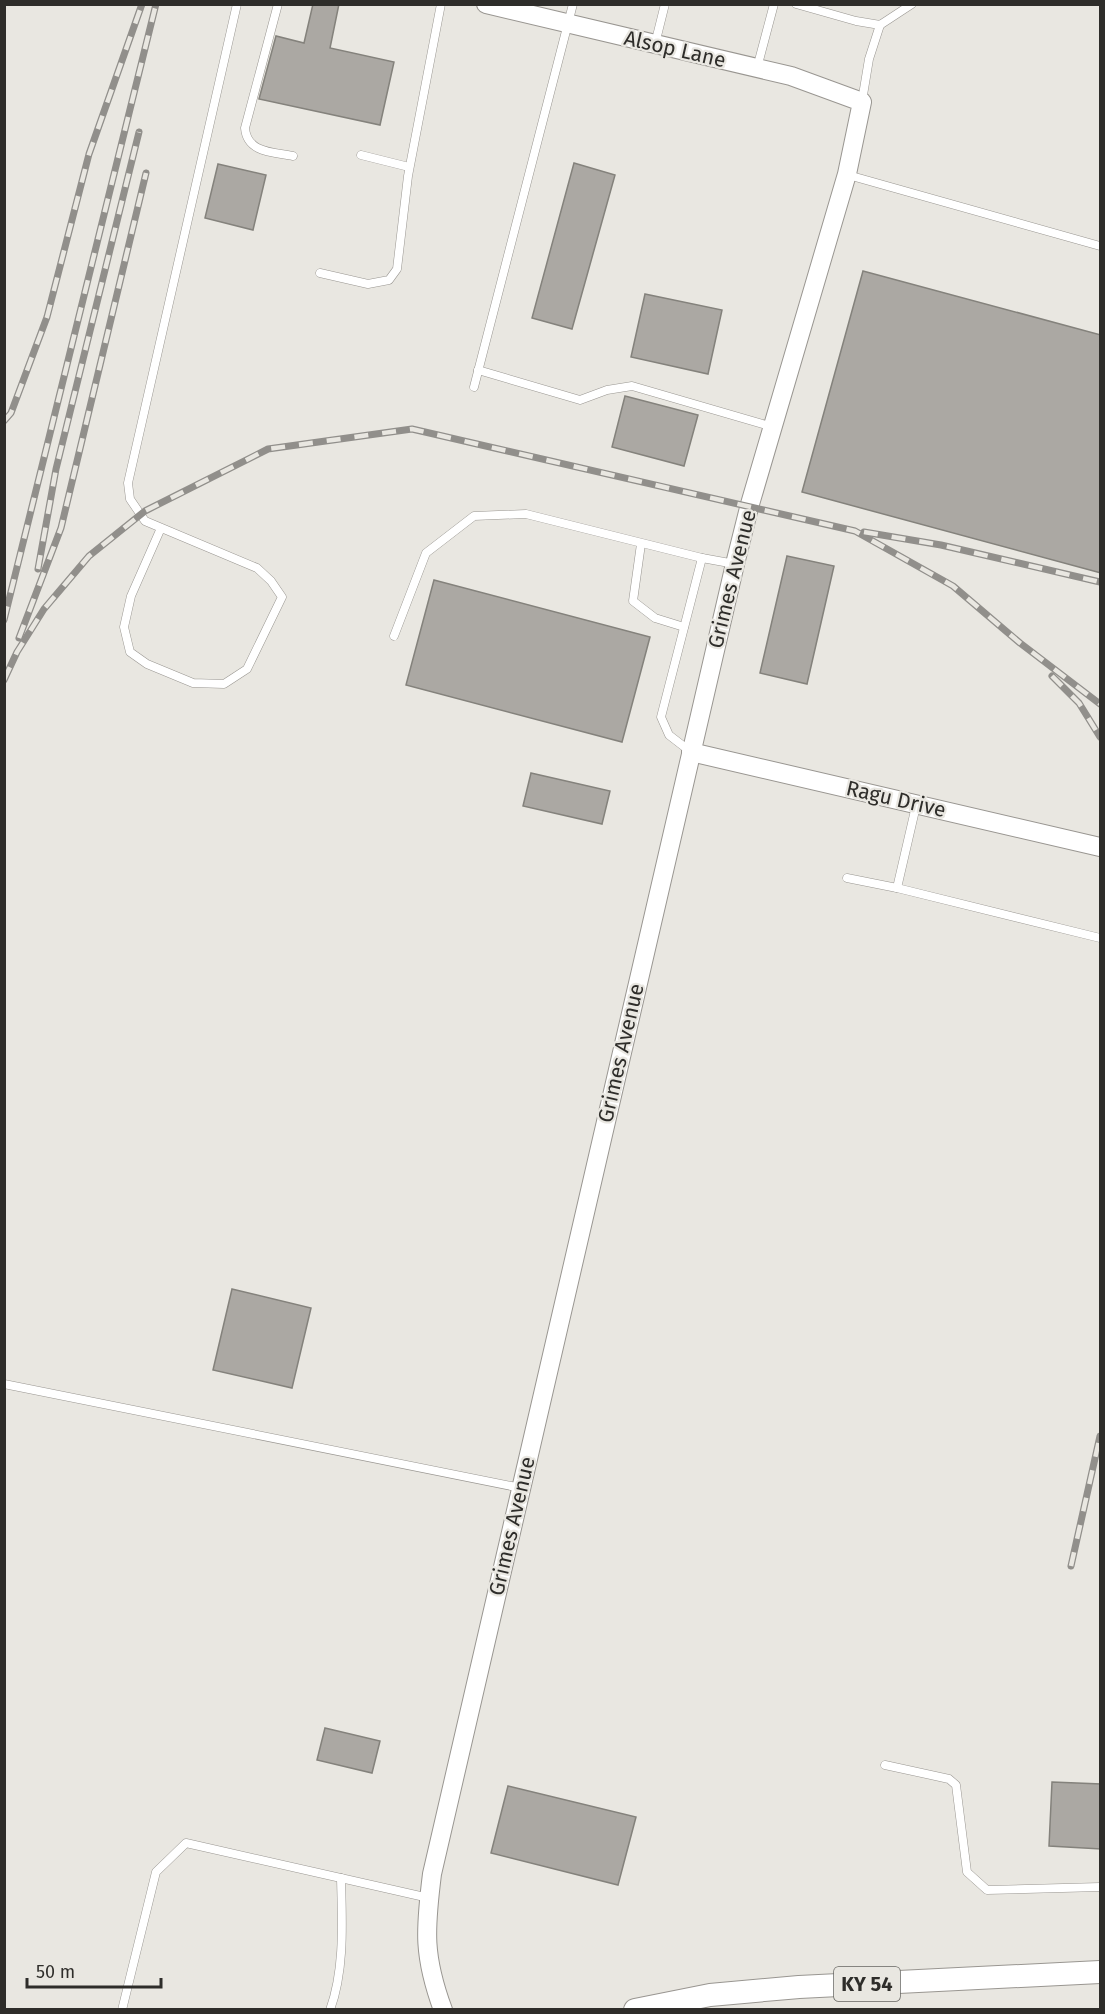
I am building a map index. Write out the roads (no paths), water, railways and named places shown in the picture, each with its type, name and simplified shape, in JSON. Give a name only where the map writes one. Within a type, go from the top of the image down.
[{"type":"main road","name":"KY 54","points":[[635,2010],[710,1995],[788,1988],[1101,1972]]},
{"type":"street","name":"Alsop Lane","points":[[486,4],[757,68],[829,88],[862,102]]},
{"type":"street","name":"Grimes Avenue","points":[[443,2010],[429,1971],[426,1924],[432,1874],[735,564],[772,427],[847,174],[862,102]]},
{"type":"street","name":"Ragu Drive","points":[[691,752],[1101,847]]},
{"type":"lane","points":[[161,528],[131,596],[124,627],[130,652],[147,664],[193,684],[224,684],[247,669],[282,597],[271,581],[256,568],[145,521],[130,499],[128,483],[237,4]]},
{"type":"lane","points":[[278,4],[244,128],[250,143],[258,150],[293,156]]},
{"type":"lane","points":[[320,273],[368,284],[389,280],[397,269],[409,167],[441,4]]},
{"type":"lane","points":[[474,387],[573,4]]},
{"type":"lane","points":[[655,44],[665,4]]},
{"type":"lane","points":[[757,68],[774,4]]},
{"type":"lane","points":[[796,4],[856,21],[880,25]]},
{"type":"lane","points":[[862,102],[869,59],[880,25],[912,4]]},
{"type":"lane","points":[[362,155],[409,167]]},
{"type":"lane","points":[[847,174],[1101,246]]},
{"type":"lane","points":[[478,370],[580,400],[607,390],[632,386],[772,427]]},
{"type":"lane","points":[[394,636],[426,553],[474,516],[526,514],[642,544],[735,564]]},
{"type":"lane","points":[[642,544],[633,601],[655,618],[684,627]]},
{"type":"lane","points":[[691,752],[669,735],[661,717],[702,558]]},
{"type":"lane","points":[[897,888],[917,804]]},
{"type":"lane","points":[[846,878],[897,888],[1101,938]]},
{"type":"lane","points":[[4,1384],[521,1488]]},
{"type":"lane","points":[[885,1765],[949,1779],[956,1785],[967,1872],[987,1890],[1101,1887]]},
{"type":"lane","points":[[122,2010],[156,1872],[186,1843],[429,1898]]},
{"type":"lane","points":[[330,2010],[337,1991],[342,1921],[341,1878]]},
{"type":"railway","points":[[4,421],[11,413],[47,317],[89,154],[142,4]]},
{"type":"railway","points":[[4,620],[156,4]]},
{"type":"railway","points":[[38,569],[56,469],[139,132]]},
{"type":"railway","points":[[19,638],[61,528],[146,173]]},
{"type":"railway","points":[[4,680],[17,652],[44,609],[89,556],[145,511],[268,449],[412,429],[855,531],[953,586],[1020,643],[1100,704]]},
{"type":"railway","points":[[864,532],[941,545],[1100,582]]},
{"type":"railway","points":[[1052,676],[1079,703],[1100,737]]},
{"type":"railway","points":[[1071,1566],[1100,1436]]}]
